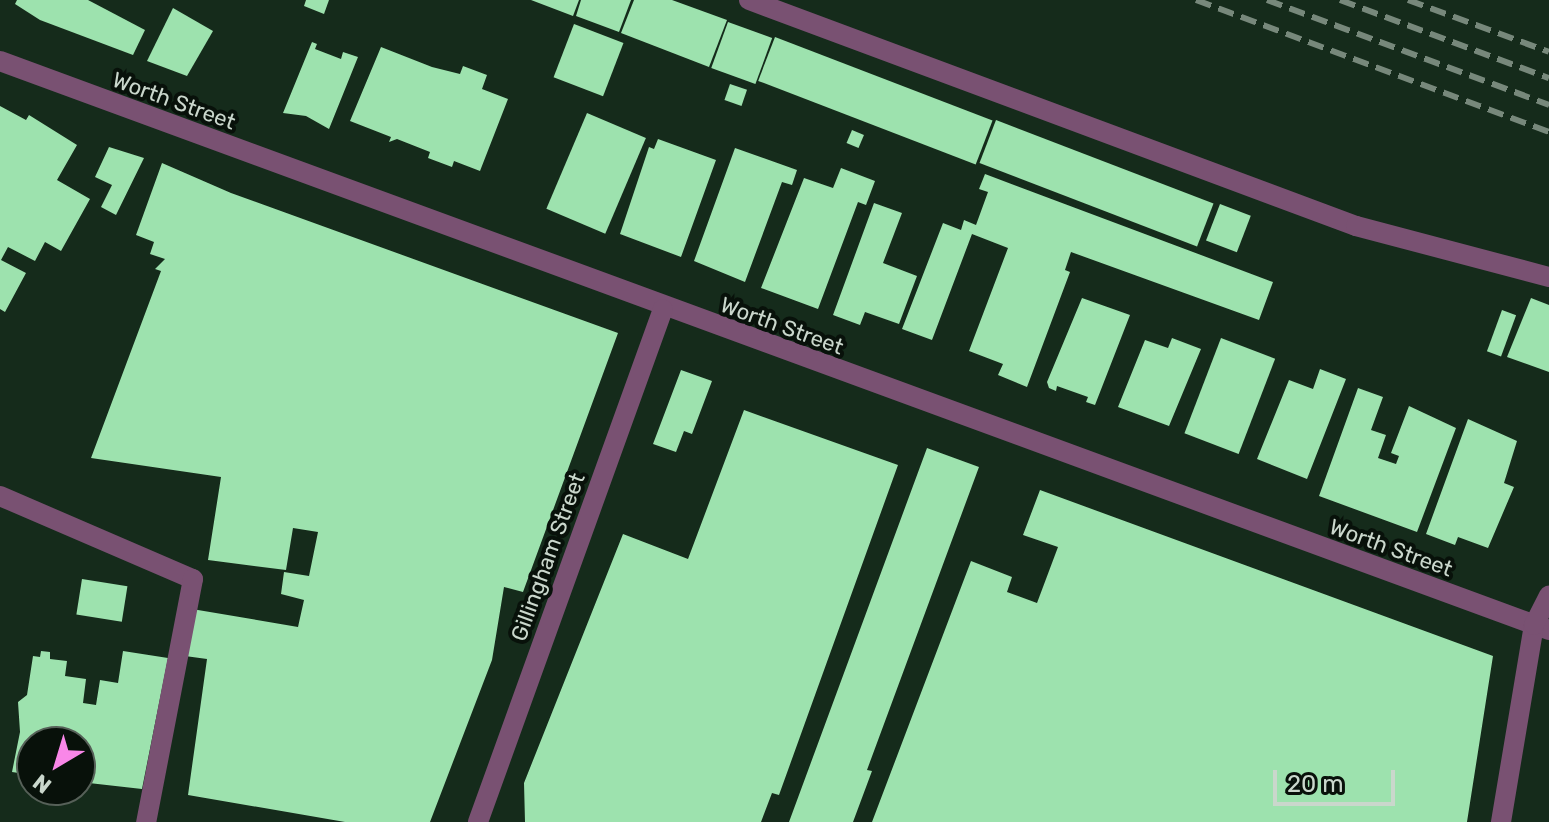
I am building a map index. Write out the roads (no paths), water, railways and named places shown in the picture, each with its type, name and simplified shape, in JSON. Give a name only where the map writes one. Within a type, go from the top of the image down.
[{"type":"street","points":[[749,0],[1356,226],[1549,277]]},
{"type":"street","name":"Worth Street","points":[[0,61],[663,309],[1542,628]]},
{"type":"street","name":"Gillingham Street","points":[[478,822],[663,309]]},
{"type":"street","points":[[0,496],[193,579],[146,822]]},
{"type":"street","points":[[1501,822],[1549,596]]},
{"type":"railway","points":[[1196,0],[1549,132]]},
{"type":"railway","points":[[1267,0],[1549,105]]},
{"type":"railway","points":[[1340,0],[1549,78]]},
{"type":"railway","points":[[1408,0],[1549,52]]}]
